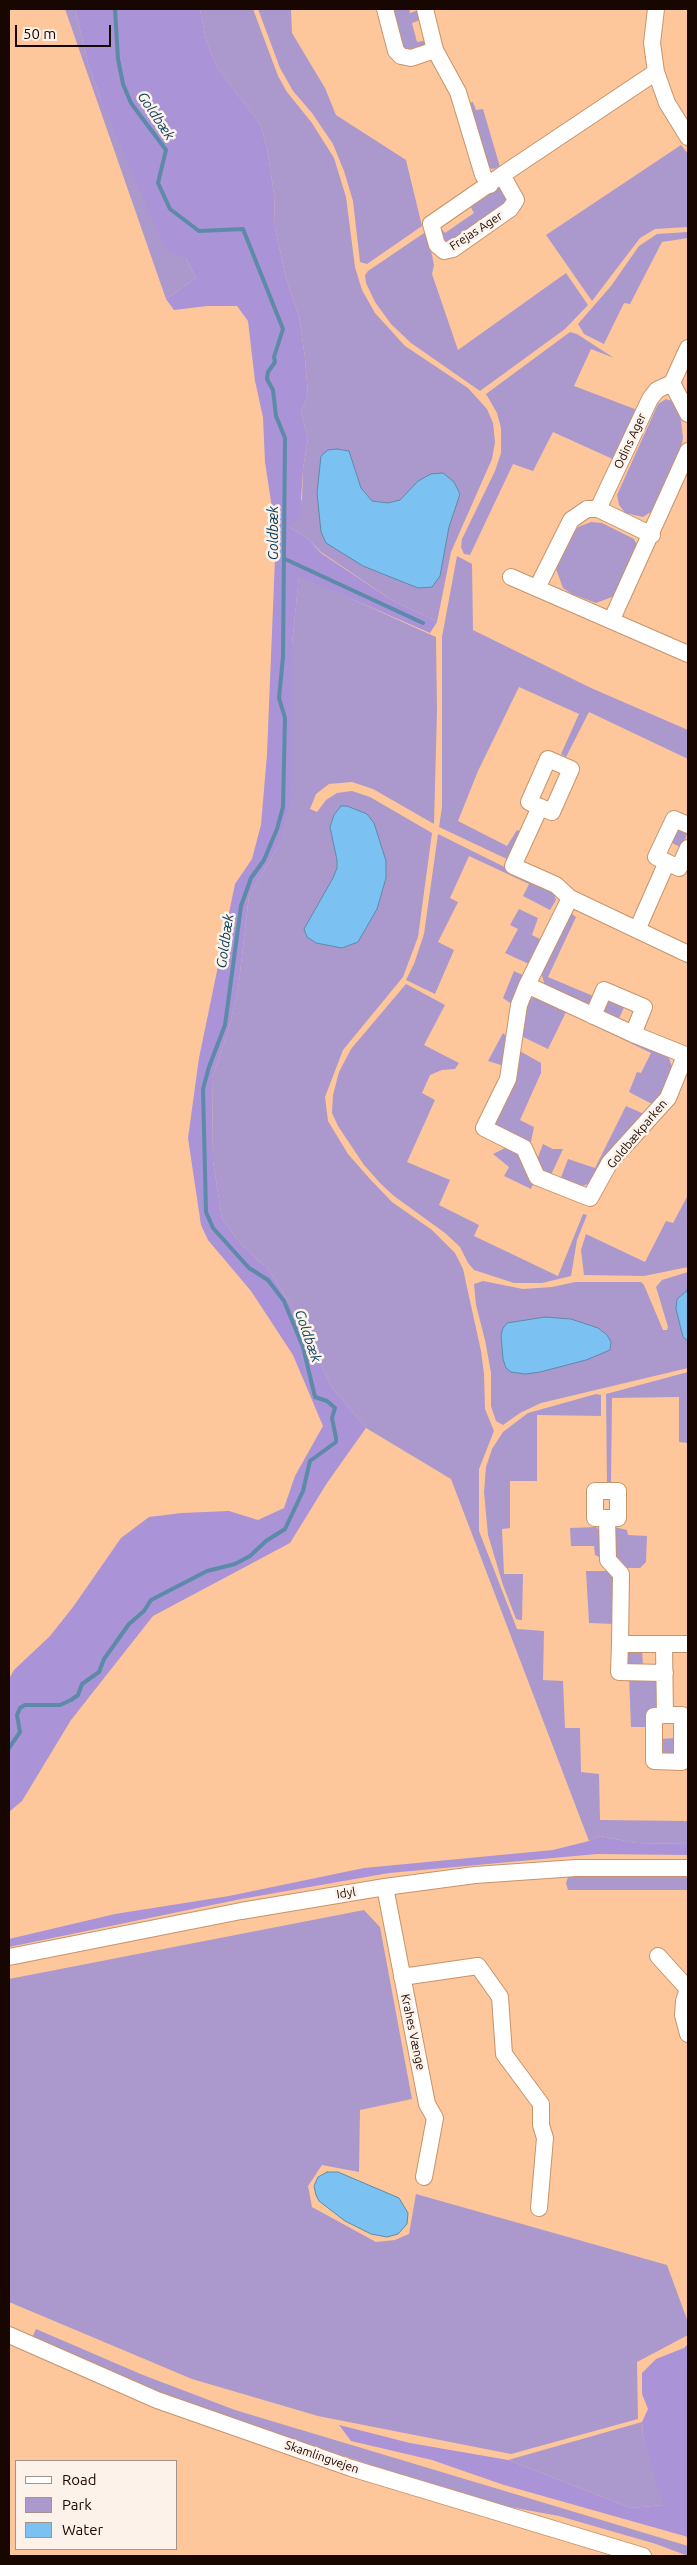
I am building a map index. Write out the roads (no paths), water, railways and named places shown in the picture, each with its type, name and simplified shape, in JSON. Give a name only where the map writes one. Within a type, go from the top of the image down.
[{"type":"street","points":[[385,9],[396,51],[401,56],[411,58],[435,50]]},
{"type":"street","name":"Frejas Ager","points":[[425,9],[435,50],[442,66],[458,92],[483,175],[496,180],[516,200],[510,209],[453,249],[444,251],[437,245],[431,224],[496,180],[656,72]]},
{"type":"street","points":[[656,9],[652,43],[656,72],[667,103],[688,137]]},
{"type":"street","points":[[688,348],[672,383],[688,414]]},
{"type":"street","name":"Odins Ager","points":[[598,509],[650,399],[657,390],[672,383]]},
{"type":"street","points":[[612,619],[652,536],[688,451]]},
{"type":"street","points":[[537,588],[571,520],[587,509],[598,509],[652,536]]},
{"type":"street","points":[[511,577],[612,619],[688,654]]},
{"type":"street","points":[[540,807],[513,866],[556,885],[570,898],[688,954]]},
{"type":"street","points":[[688,825],[674,818],[656,857],[680,868],[688,848]]},
{"type":"street","points":[[637,930],[667,862]]},
{"type":"street","name":"Goldbækparken","points":[[527,985],[633,1034],[687,1056],[668,1098],[610,1162],[590,1198],[538,1177],[524,1148],[484,1128],[508,1079],[519,1005],[527,985],[570,898]]},
{"type":"street","points":[[593,1016],[604,990],[644,1007],[633,1034]]},
{"type":"street","points":[[607,1518],[608,1560],[621,1574],[619,1672],[665,1673]]},
{"type":"street","points":[[620,1644],[688,1644]]},
{"type":"street","points":[[664,1645],[665,1716]]},
{"type":"street","name":"Idyl","points":[[9,1957],[241,1911],[385,1887],[476,1875],[576,1868],[688,1868]]},
{"type":"street","name":"Krahes Vænge","points":[[385,1887],[427,2104],[435,2118],[424,2177]]},
{"type":"street","points":[[658,1956],[688,1989],[684,2001],[683,2015],[688,2034]]},
{"type":"street","points":[[402,1977],[478,1966],[500,1997],[504,2054],[541,2104],[541,2126],[545,2138],[539,2208]]},
{"type":"street","name":"Skamlingvejen","points":[[9,2335],[158,2400],[351,2468],[643,2556]]},
{"type":"water","points":[[328,450],[349,451],[361,488],[372,501],[388,503],[400,500],[418,481],[431,474],[443,473],[454,482],[460,494],[449,527],[440,576],[432,587],[418,588],[363,566],[326,543],[321,532],[317,493],[321,456]]},
{"type":"water","points":[[341,806],[347,806],[367,814],[374,823],[386,861],[386,878],[377,909],[358,942],[342,948],[316,943],[307,937],[304,929],[337,868],[330,827],[334,815]]},
{"type":"water","points":[[688,1290],[688,1341],[683,1337],[676,1309],[677,1299]]},
{"type":"water","points":[[545,1317],[571,1319],[598,1328],[607,1335],[611,1342],[610,1350],[586,1360],[540,1372],[525,1374],[511,1372],[506,1368],[503,1359],[501,1335],[503,1328],[507,1323]]},
{"type":"water","points":[[327,2172],[338,2172],[399,2198],[408,2213],[407,2224],[398,2234],[387,2237],[371,2234],[345,2221],[319,2201],[316,2195],[314,2186],[318,2177]]},
{"type":"waterway","name":"Goldbæk","points":[[9,1748],[20,1732],[17,1715],[20,1708],[25,1705],[60,1705],[78,1695],[82,1684],[99,1672],[104,1659],[129,1624],[144,1611],[151,1600],[207,1571],[235,1564],[250,1556],[266,1541],[285,1529],[303,1491],[310,1461],[336,1442],[332,1418],[335,1408],[327,1401],[315,1397],[303,1347],[284,1301],[268,1280],[249,1268],[213,1228],[206,1212],[203,1089],[225,1025],[241,906],[251,878],[264,860],[277,829],[283,807],[285,718],[279,698],[283,657],[285,438],[276,416],[273,390],[267,379],[268,372],[275,362],[274,357],[283,329],[243,229],[199,231],[170,209],[158,183],[166,150],[131,103],[123,84],[118,59],[115,9]]},
{"type":"waterway","points":[[285,559],[423,623]]}]
